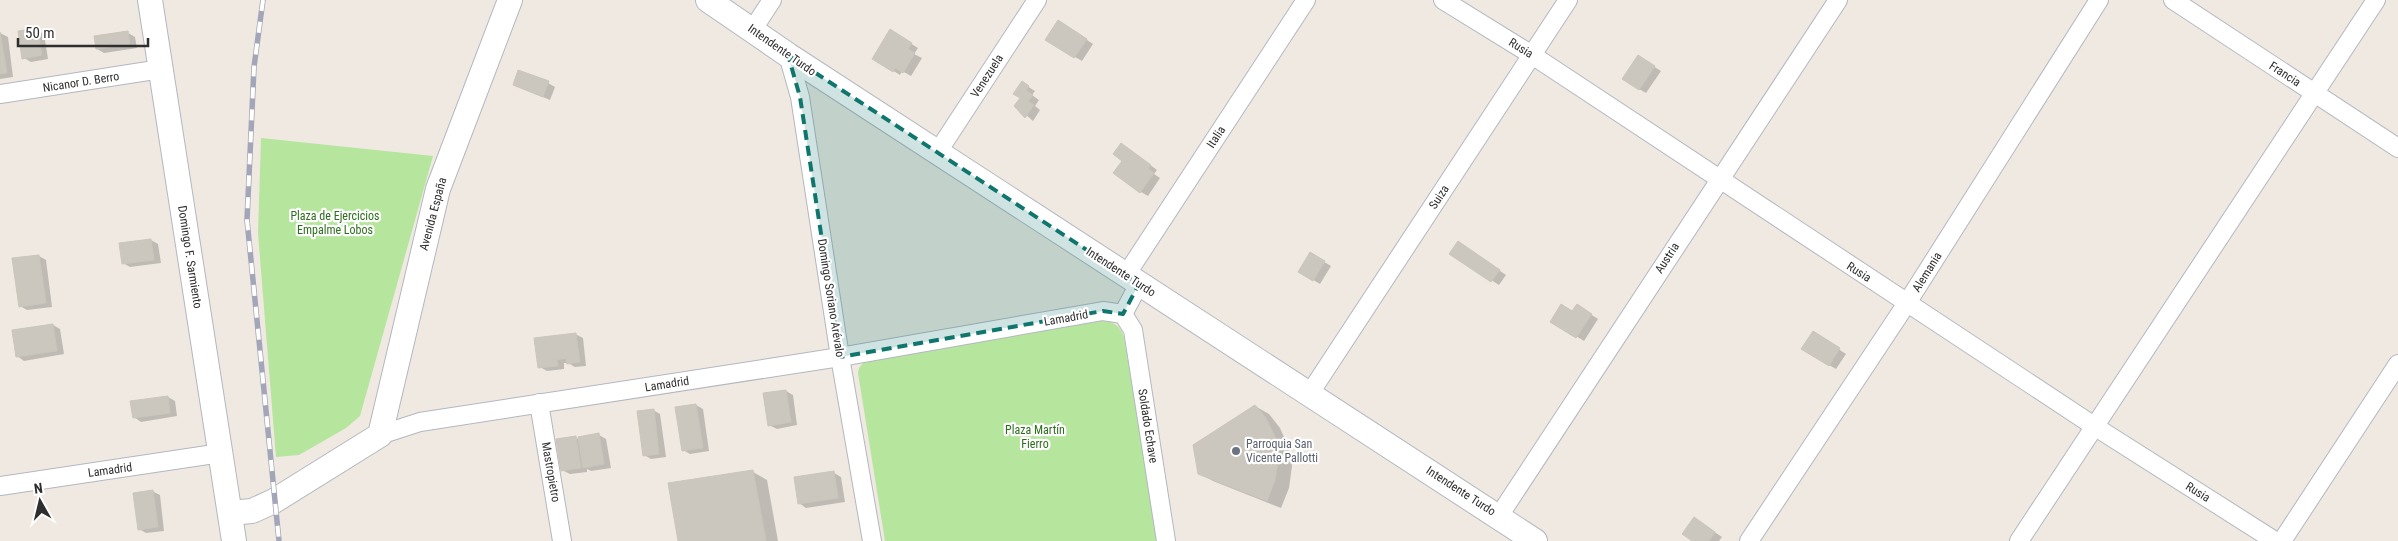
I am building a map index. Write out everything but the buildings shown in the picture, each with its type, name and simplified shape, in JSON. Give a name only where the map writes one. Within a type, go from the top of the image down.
[{"type":"street","name":"Domingo F. Sarmiento","points":[[150,0],[234,541]]},
{"type":"street","name":"Avenida España","points":[[380,436],[438,189],[510,0]]},
{"type":"street","name":"Intendente Turdo","points":[[708,0],[937,153],[1310,393],[1535,541]]},
{"type":"street","points":[[753,30],[772,0]]},
{"type":"street","name":"Venezuela","points":[[937,153],[1037,0]]},
{"type":"street","name":"Italia","points":[[1124,314],[1132,280],[1306,0]]},
{"type":"street","name":"Rusia","points":[[1443,0],[1532,55],[1718,180],[2094,426],[2275,541]]},
{"type":"street","name":"Suiza","points":[[1310,393],[1568,0]]},
{"type":"street","name":"Austria","points":[[1499,516],[1838,0]]},
{"type":"street","name":"Alemania","points":[[1749,541],[1907,303],[2099,0]]},
{"type":"street","name":"Francia","points":[[2173,0],[2398,148]]},
{"type":"street","points":[[2019,541],[2376,0]]},
{"type":"street","name":"Domingo Soriano Arévalo","points":[[788,55],[800,97],[840,357],[872,541]]},
{"type":"street","name":"Nicanor D. Berro","points":[[0,94],[161,69]]},
{"type":"street","name":"Lamadrid","points":[[230,514],[252,511],[274,502],[380,436],[420,422],[840,357],[1103,311],[1124,314]]},
{"type":"street","name":"Soldado Echave","points":[[1124,314],[1133,330],[1166,541]]},
{"type":"street","points":[[2282,541],[2398,364]]},
{"type":"street","name":"Mastropietro","points":[[539,403],[562,541]]},
{"type":"street","name":"Lamadrid","points":[[0,486],[221,454]]},
{"type":"highlighted area","points":[[788,55],[937,153],[1139,284],[1123,314],[1103,311],[840,357],[800,97]]},
{"type":"green space","name":"Plaza de Ejercicios Empalme Lobos","points":[[261,138],[433,156],[360,416],[346,428],[299,455],[276,457],[258,233]]},
{"type":"green space","name":"Plaza Martín Fierro","points":[[1101,321],[1116,324],[1124,337],[1158,541],[885,541],[858,373],[859,368],[864,362]]},
{"type":"railway","points":[[263,0],[254,67],[247,220],[279,541]]},
{"type":"place","name":"Parroquia San Vicente Pallotti","points":[[1236,451]]}]
